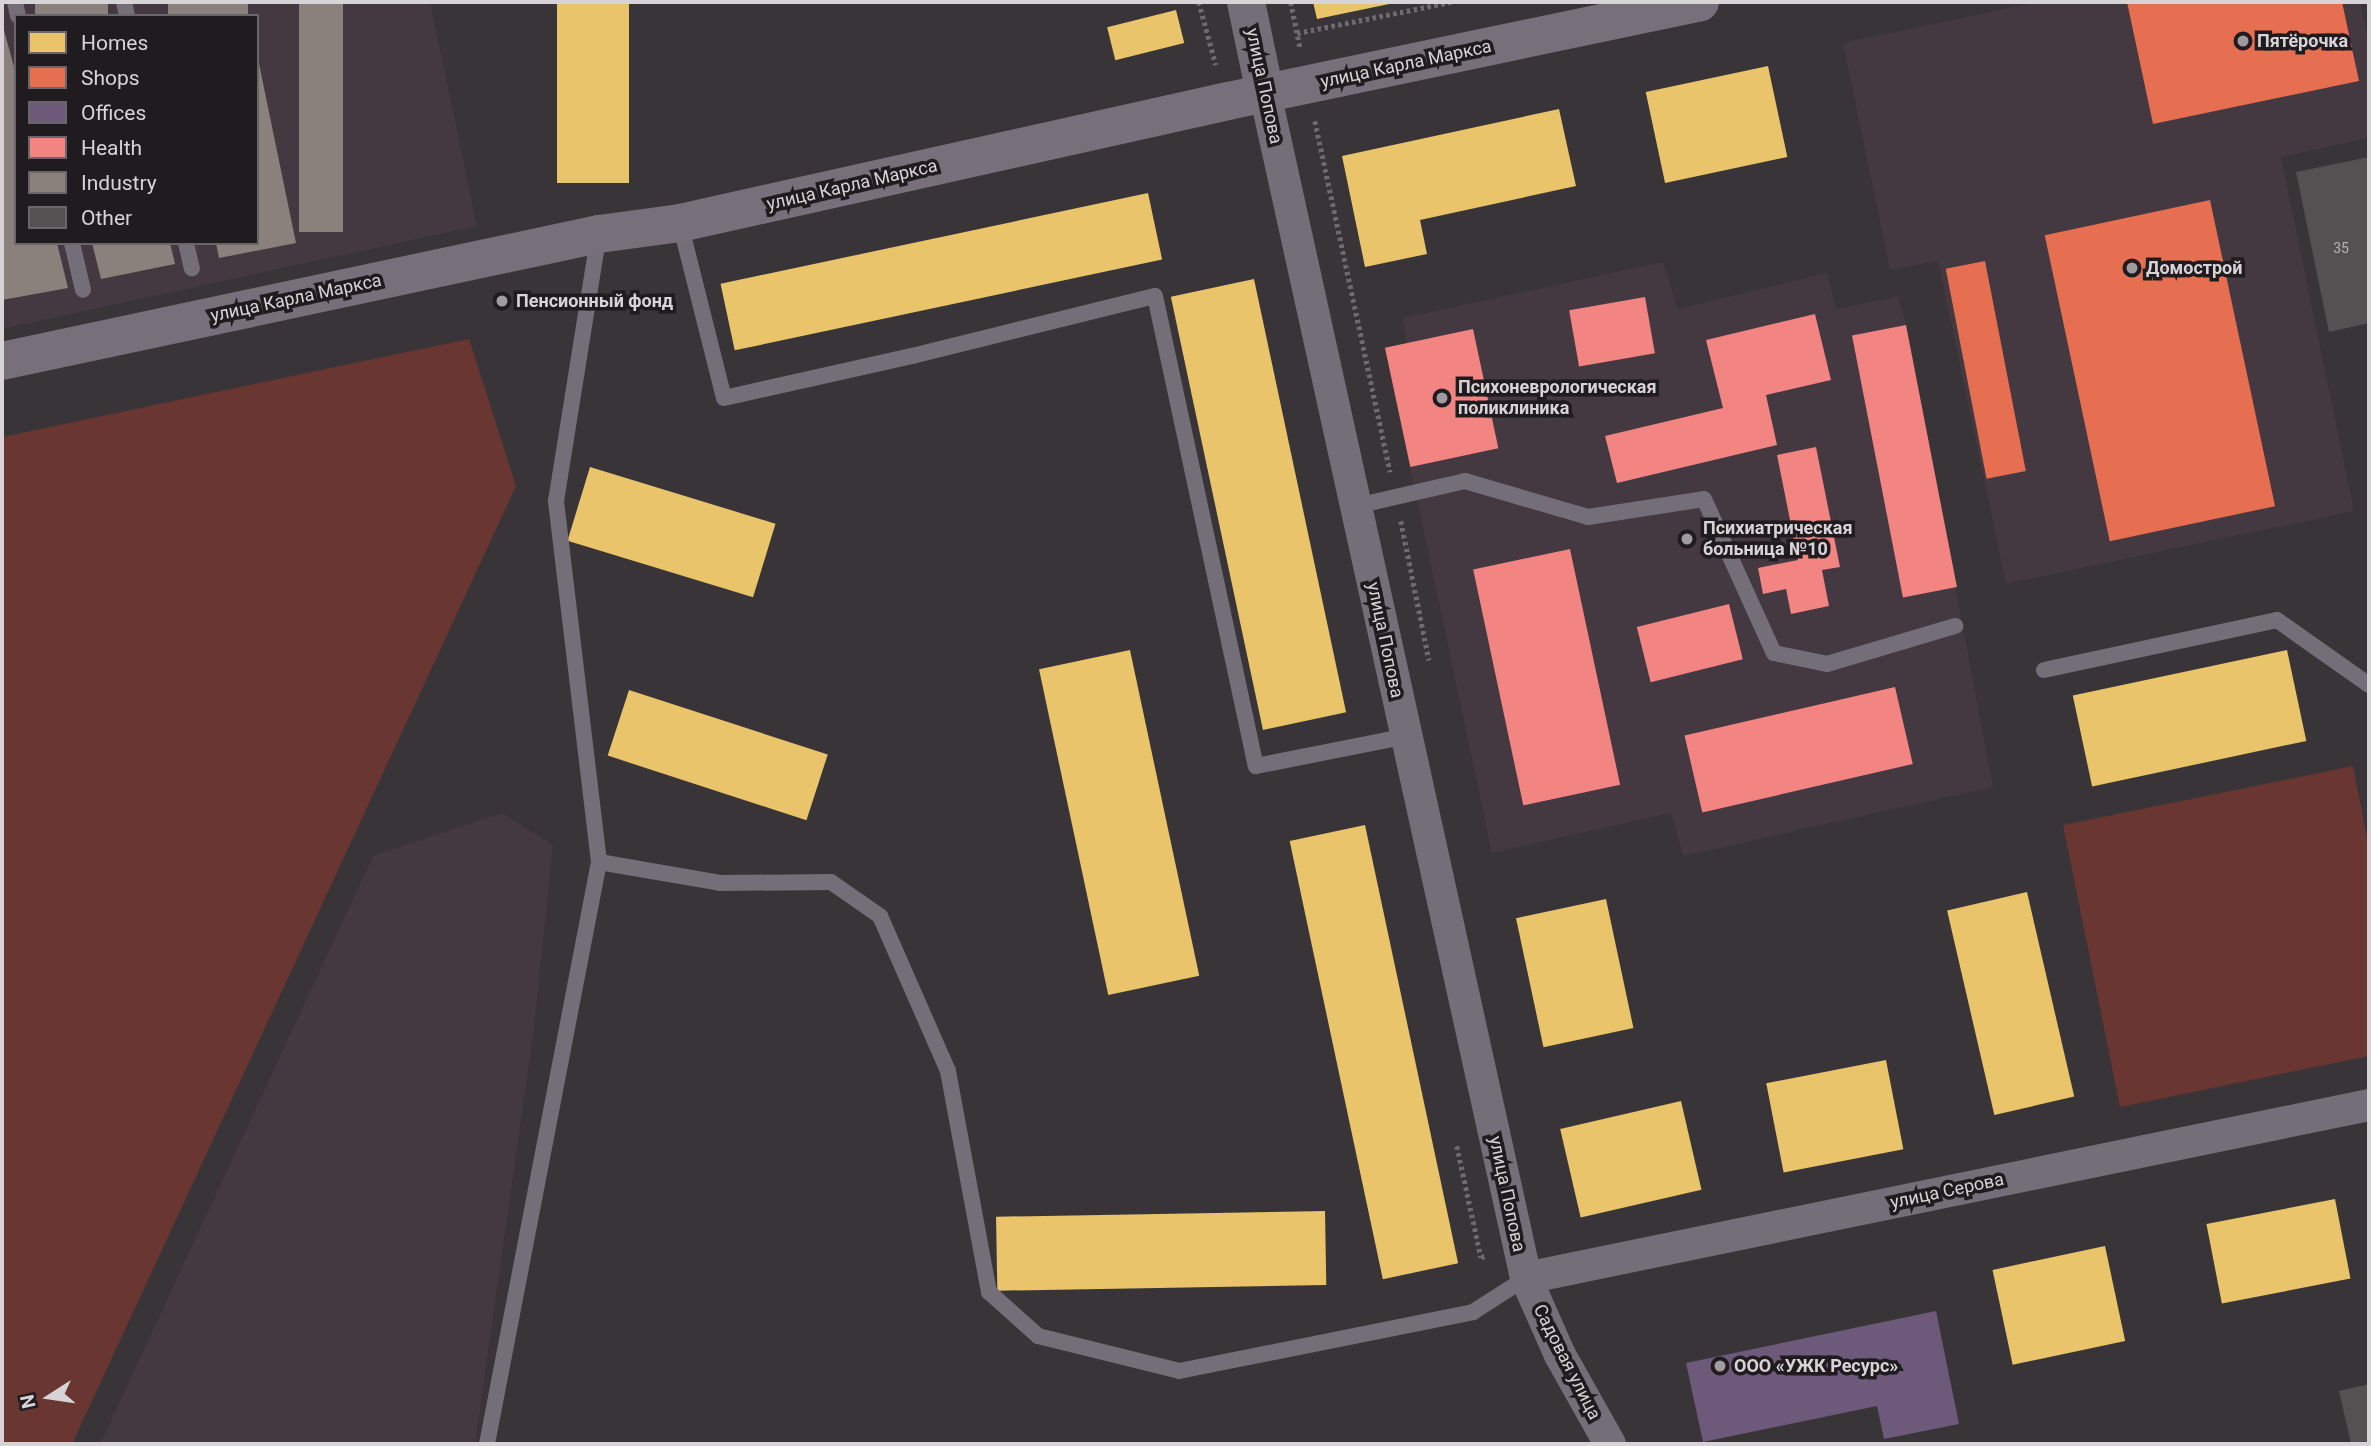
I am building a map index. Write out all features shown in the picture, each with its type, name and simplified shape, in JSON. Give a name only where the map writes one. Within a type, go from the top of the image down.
[{"type":"main road","name":"улица Карла Маркса","points":[[2,361],[599,234],[680,223],[1228,101],[1700,2]]},
{"type":"street","name":"улица Попова","points":[[1246,2],[1522,1263]]},
{"type":"street","name":"улица Серова","points":[[1522,1263],[2369,1105]]},
{"type":"street","name":"Садовая улица","points":[[1522,1263],[1560,1355],[1610,1444]]},
{"type":"lane","points":[[680,223],[724,398],[912,356],[1155,296],[1256,766],[1406,736]]},
{"type":"lane","points":[[487,1444],[599,862],[556,501],[599,234]]},
{"type":"lane","points":[[72,245],[83,290]]},
{"type":"lane","points":[[186,245],[192,268]]},
{"type":"lane","points":[[1356,506],[1465,481],[1588,517],[1704,499],[1774,653],[1827,664],[1955,626]]},
{"type":"lane","points":[[2044,670],[2277,620],[2369,685]]},
{"type":"lane","points":[[599,862],[720,883],[831,882],[880,916],[948,1070],[989,1292],[1038,1336],[1179,1371],[1473,1312],[1522,1263]]},
{"type":"path","points":[[1199,2],[1205,32],[1228,101]]},
{"type":"path","points":[[1291,2],[1432,673]]},
{"type":"path","points":[[1297,33],[1451,2]]},
{"type":"path","points":[[1455,1135],[1481,1257],[1522,1263]]},
{"type":"shaded area","points":[[2,2],[430,2],[477,226],[2,329]]},
{"type":"shaded area","points":[[2038,2],[2360,2],[2369,45],[2369,138],[2281,157],[2354,511],[2006,584],[1938,261],[1890,270],[1843,43]]},
{"type":"shaded area","name":"Психиатрическая больница №10","points":[[1663,262],[1678,309],[1827,273],[1836,309],[1898,296],[1906,325],[1993,787],[1683,856],[1671,813],[1492,853],[1385,348],[1407,343],[1402,318]]},
{"type":"shaded area","points":[[469,339],[516,486],[72,1444],[2,1444],[2,437]]},
{"type":"shaded area","points":[[2353,766],[2369,848],[2369,1056],[2120,1107],[2063,825]]},
{"type":"shaded area","points":[[502,813],[553,845],[534,1029],[475,1444],[100,1444],[373,856]]},
{"type":"building: Homes","points":[[557,2],[629,2],[629,183],[557,183]]},
{"type":"building: Homes","points":[[1313,2],[1394,2],[1394,3],[1317,19]]},
{"type":"building: Homes","points":[[1176,10],[1184,43],[1115,60],[1107,27]]},
{"type":"building: Homes","points":[[1768,66],[1787,157],[1665,183],[1646,92]]},
{"type":"building: Homes","points":[[1559,109],[1576,186],[1420,220],[1427,254],[1365,267],[1342,156]]},
{"type":"building: Homes","points":[[1148,193],[1162,260],[735,350],[721,284]]},
{"type":"building: Homes","points":[[1254,279],[1346,712],[1263,730],[1171,297]]},
{"type":"building: Homes","points":[[590,467],[776,524],[753,597],[567,541]]},
{"type":"building: Homes","points":[[1130,650],[1199,976],[1108,995],[1039,669]]},
{"type":"building: Homes","points":[[2287,650],[2306,741],[2092,787],[2073,696]]},
{"type":"building: Homes","points":[[629,690],[828,755],[806,820],[608,756]]},
{"type":"building: Homes","points":[[1365,825],[1458,1263],[1383,1279],[1290,841]]},
{"type":"building: Homes","points":[[2027,892],[2074,1097],[1994,1115],[1947,910]]},
{"type":"building: Homes","points":[[1606,899],[1633,1028],[1543,1047],[1516,918]]},
{"type":"building: Homes","points":[[1886,1060],[1903,1149],[1784,1173],[1766,1083]]},
{"type":"building: Homes","points":[[1681,1101],[1701,1190],[1581,1218],[1560,1129]]},
{"type":"building: Homes","points":[[2335,1199],[2350,1279],[2222,1304],[2206,1224]]},
{"type":"building: Homes","points":[[1325,1211],[1326,1285],[997,1291],[996,1217]]},
{"type":"building: Homes","points":[[2105,1246],[2125,1341],[2013,1365],[1993,1270]]},
{"type":"building: Shops","name":"Пятёрочка","points":[[2127,2],[2342,2],[2359,81],[2153,124]]},
{"type":"building: Shops","points":[[2210,200],[2275,506],[2110,541],[2045,235]]},
{"type":"building: Shops","points":[[1985,261],[2026,471],[1987,479],[1946,269]]},
{"type":"building: Offices","points":[[1936,1311],[1959,1424],[1884,1439],[1877,1406],[1703,1442],[1686,1363]]},
{"type":"building: Health","points":[[1645,297],[1655,353],[1579,367],[1569,310]]},
{"type":"building: Health","points":[[1815,314],[1831,380],[1766,395],[1777,445],[1617,483],[1605,436],[1723,408],[1706,340]]},
{"type":"building: Health","points":[[1906,325],[1957,587],[1903,598],[1852,335]]},
{"type":"building: Health","name":"Психоневрологическая поликлиника","points":[[1473,329],[1498,448],[1410,467],[1385,348]]},
{"type":"building: Health","points":[[1816,447],[1840,567],[1822,570],[1829,606],[1791,614],[1786,589],[1763,594],[1758,568],[1798,560],[1777,455]]},
{"type":"building: Health","points":[[1570,549],[1620,785],[1523,805],[1473,570]]},
{"type":"building: Health","points":[[1729,604],[1743,659],[1651,682],[1637,627]]},
{"type":"building: Health","points":[[1895,687],[1913,764],[1702,813],[1685,736]]},
{"type":"building: Industry","points":[[35,2],[108,2],[108,14],[35,14]]},
{"type":"building: Industry","points":[[168,2],[248,2],[248,14],[168,14]]},
{"type":"building: Industry","points":[[299,2],[343,2],[343,232],[299,232]]},
{"type":"building: Industry","points":[[2,23],[14,67],[14,245],[57,245],[68,288],[2,300]]},
{"type":"building: Industry","points":[[259,64],[296,243],[219,258],[216,245],[259,245]]},
{"type":"building: Industry","points":[[92,245],[170,245],[175,264],[101,279]]},
{"type":"building: Other","points":[[2369,157],[2369,323],[2329,332],[2296,172]]},
{"type":"building: Other","points":[[2369,1384],[2369,1444],[2351,1444],[2339,1391]]},
{"type":"place","name":"Пятёрочка","points":[[2243,41]]},
{"type":"place","name":"Домострой","points":[[2132,268]]},
{"type":"place","name":"Пенсионный фонд","points":[[502,301]]},
{"type":"place","name":"Психоневрологическая поликлиника","points":[[1442,398]]},
{"type":"place","name":"Психиатрическая больница №10","points":[[1687,539]]},
{"type":"place","name":"ООО «УЖК Ресурс»","points":[[1720,1366]]}]
